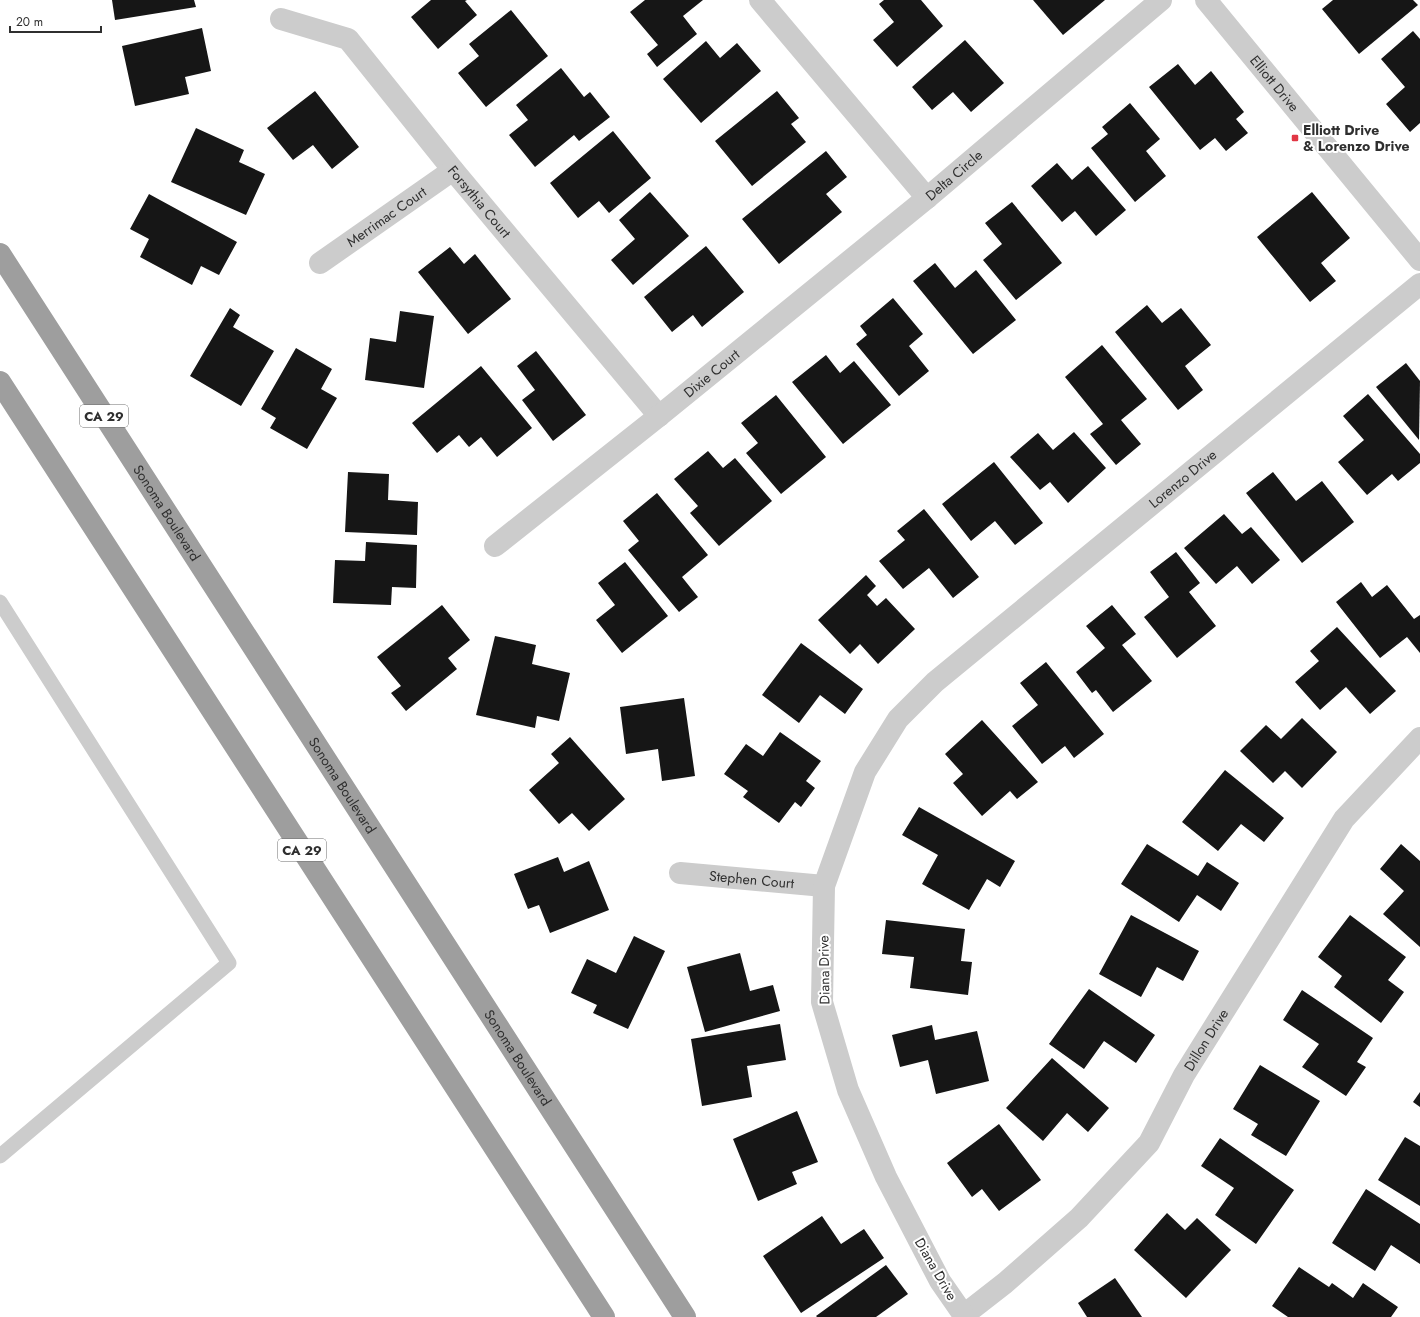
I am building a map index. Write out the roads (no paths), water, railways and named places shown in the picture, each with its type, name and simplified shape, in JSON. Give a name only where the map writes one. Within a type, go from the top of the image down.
[{"type":"highway","name":"Sonoma Boulevard","points":[[0,254],[686,1317]]},
{"type":"highway","name":"CA 29","points":[[0,382],[604,1317]]},
{"type":"street","name":"Delta Circle","points":[[760,0],[927,198],[1161,0]]},
{"type":"street","name":"Elliott Drive","points":[[1206,0],[1420,260]]},
{"type":"street","name":"Forsythia Court","points":[[281,19],[348,39],[452,170],[659,416]]},
{"type":"street","name":"Merrimac Court","points":[[320,263],[452,170]]},
{"type":"street","name":"Dixie Court","points":[[494,546],[659,416],[927,198]]},
{"type":"street","name":"Lorenzo Drive","points":[[945,674],[1420,284]]},
{"type":"street","name":"Diana Drive","points":[[945,674],[898,719],[865,772],[824,886],[822,1002],[848,1090],[886,1177],[940,1281],[964,1316]]},
{"type":"street","name":"Dillon Drive","points":[[964,1316],[1005,1283],[1078,1218],[1149,1143],[1184,1075],[1344,819],[1420,738]]},
{"type":"street","name":"Stephen Court","points":[[680,873],[824,886]]},
{"type":"lane","points":[[0,602],[229,963],[0,1156]]},
{"type":"place","name":"Elliott Drive & Lorenzo Drive","points":[[1295,138]]}]
